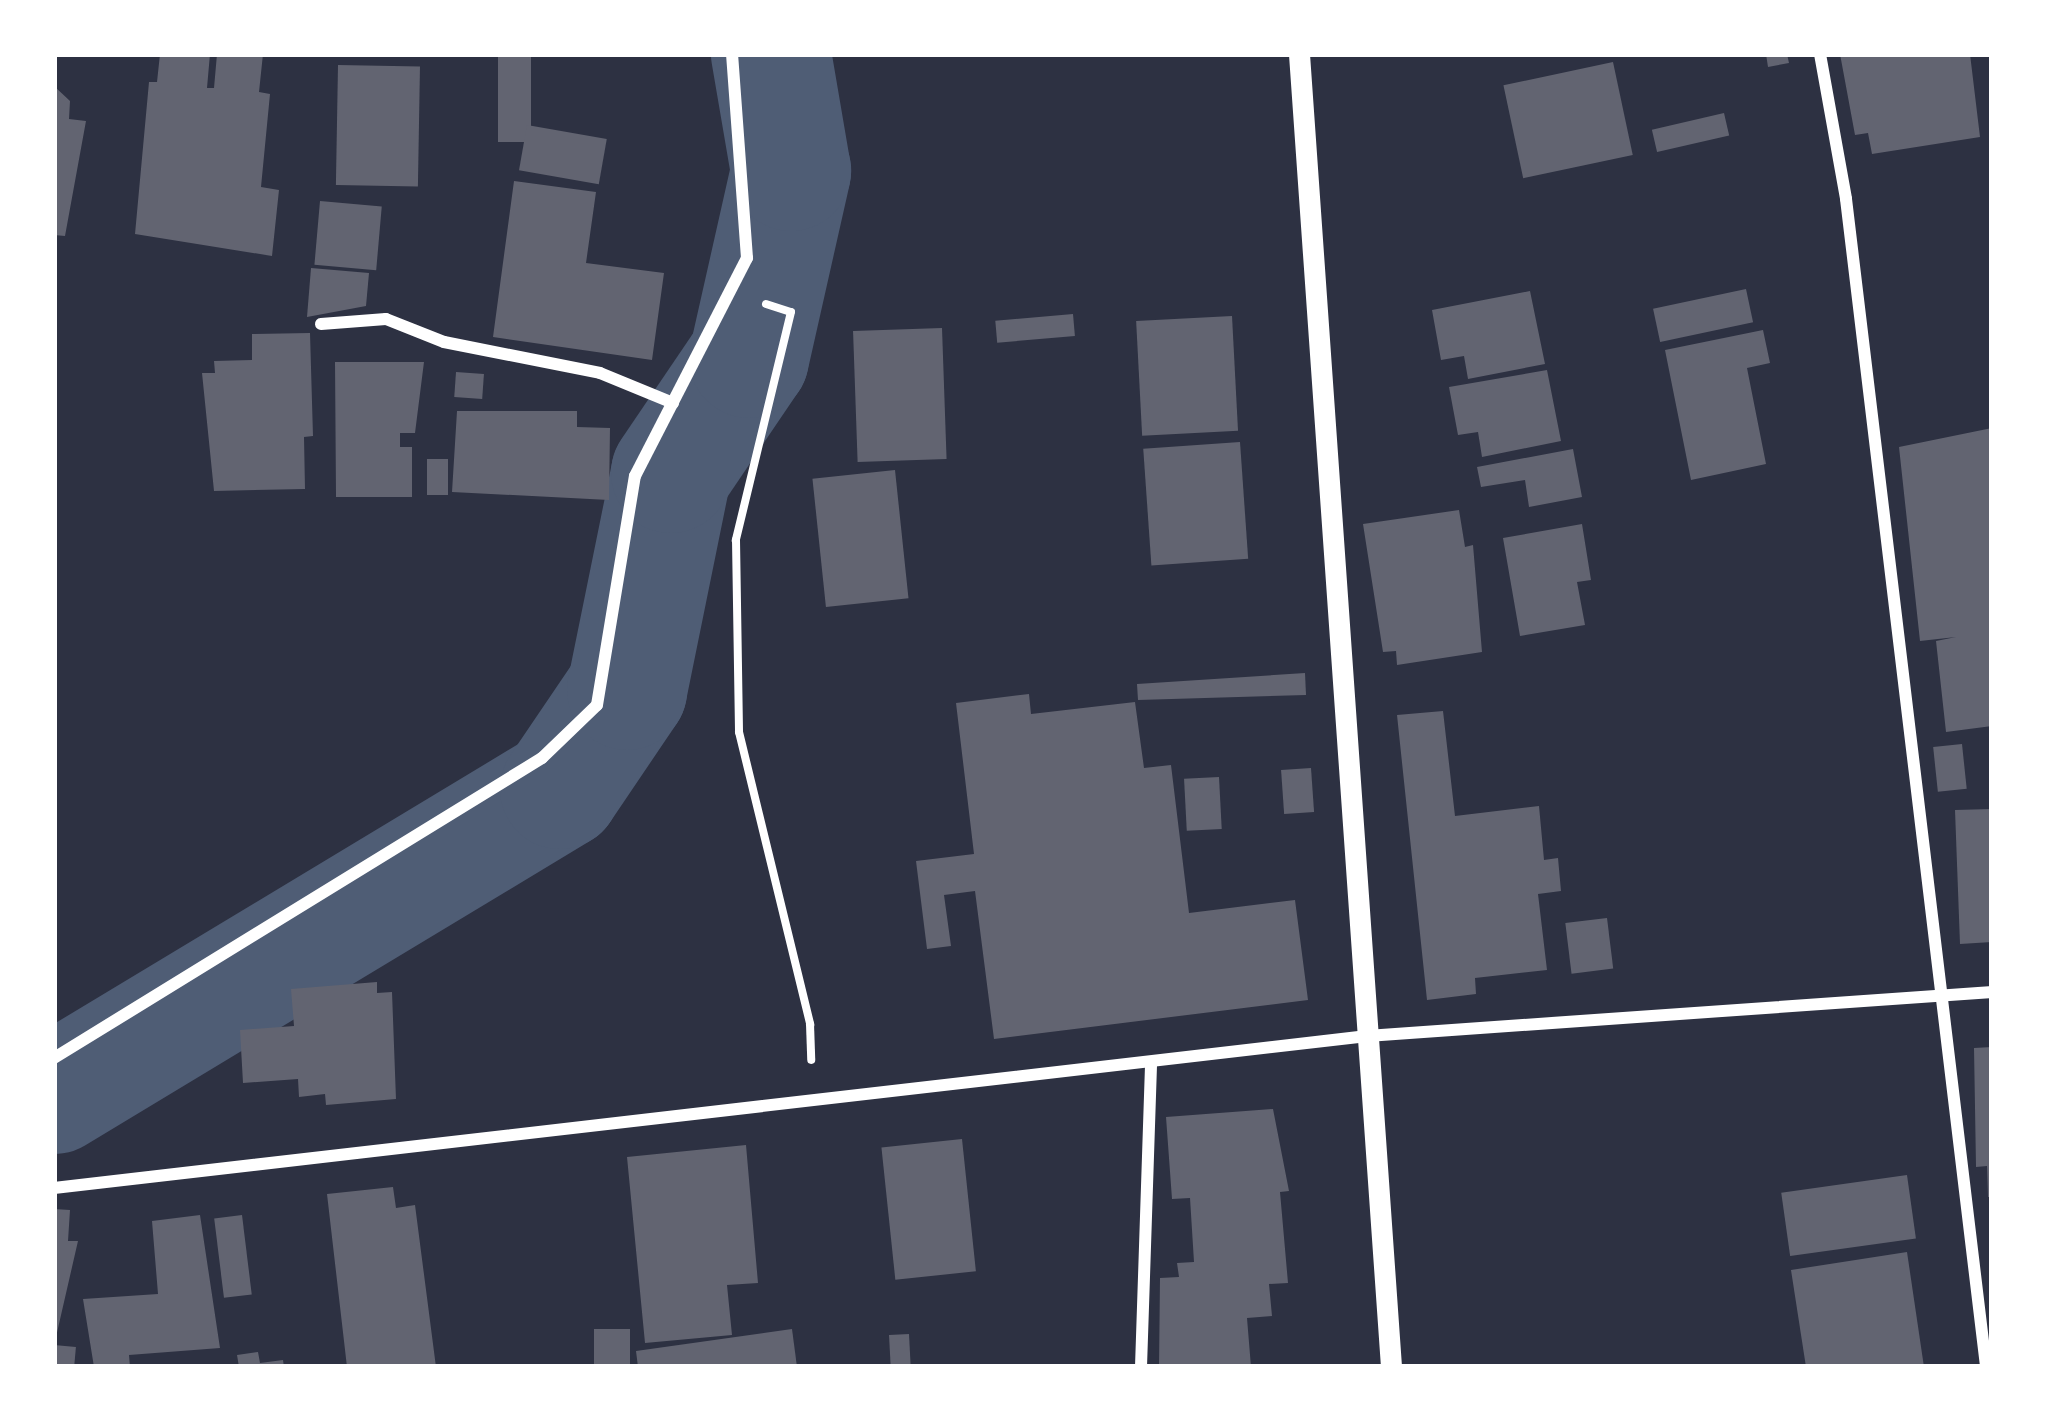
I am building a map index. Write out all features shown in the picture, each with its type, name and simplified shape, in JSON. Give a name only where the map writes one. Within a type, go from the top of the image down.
[{"type":"street","points":[[54,1058],[542,758],[597,705],[634,476],[747,258],[732,54]]},
{"type":"street","points":[[1299,54],[1391,1367]]},
{"type":"street","points":[[1820,54],[1846,199],[1986,1367]]},
{"type":"street","points":[[321,324],[386,319],[444,342],[600,373],[673,403]]},
{"type":"street","points":[[54,1188],[811,1105],[1367,1036],[1942,991],[1992,992]]},
{"type":"street","points":[[1141,1367],[1151,1063]]},
{"type":"path","points":[[791,312],[736,540],[739,733],[810,1024],[811,1105]]},
{"type":"building","points":[[160,54],[210,54],[207,88],[214,88],[217,54],[263,54],[259,92],[270,94],[261,187],[279,190],[272,256],[135,234],[149,82],[157,82]]},
{"type":"building","points":[[498,54],[531,54],[531,142],[498,142]]},
{"type":"building","points":[[1766,54],[1787,54],[1789,63],[1768,67]]},
{"type":"building","points":[[1840,54],[1970,54],[1980,137],[1872,154],[1868,133],[1855,135]]},
{"type":"building","points":[[1613,62],[1633,155],[1523,178],[1503,85]]},
{"type":"building","points":[[338,65],[420,66],[418,186],[336,185]]},
{"type":"building","points":[[54,86],[70,101],[69,119],[86,121],[65,236],[54,235]]},
{"type":"building","points":[[1724,113],[1729,135],[1657,152],[1652,130]]},
{"type":"building","points":[[527,125],[607,139],[599,184],[519,170]]},
{"type":"building","points":[[514,181],[596,192],[586,263],[664,273],[652,360],[493,337]]},
{"type":"building","points":[[320,201],[382,206],[376,270],[314,265]]},
{"type":"building","points":[[311,268],[369,273],[366,306],[307,317]]},
{"type":"building","points":[[1746,289],[1753,322],[1660,342],[1653,309]]},
{"type":"building","points":[[1530,291],[1545,364],[1468,379],[1464,356],[1441,360],[1432,310]]},
{"type":"building","points":[[1073,314],[1075,336],[997,343],[995,321]]},
{"type":"building","points":[[1232,316],[1238,431],[1142,436],[1136,321]]},
{"type":"building","points":[[942,328],[947,459],[858,462],[853,331]]},
{"type":"building","points":[[1763,330],[1770,363],[1747,368],[1766,464],[1691,480],[1665,350]]},
{"type":"building","points":[[310,333],[313,436],[304,437],[305,489],[214,491],[202,373],[215,373],[214,361],[252,360],[252,334]]},
{"type":"building","points":[[335,362],[424,362],[415,433],[400,433],[400,447],[412,447],[412,497],[336,497]]},
{"type":"building","points":[[1547,370],[1561,441],[1482,457],[1478,432],[1458,435],[1449,387]]},
{"type":"building","points":[[456,372],[484,374],[482,399],[454,397]]},
{"type":"building","points":[[457,411],[577,411],[577,427],[610,428],[609,500],[452,492]]},
{"type":"building","points":[[1992,428],[1992,726],[1946,732],[1936,641],[1956,637],[1920,641],[1899,447]]},
{"type":"building","points":[[1240,442],[1248,559],[1151,565],[1143,449]]},
{"type":"building","points":[[1573,449],[1582,497],[1529,507],[1525,480],[1481,487],[1477,467]]},
{"type":"building","points":[[427,459],[448,459],[448,495],[427,495]]},
{"type":"building","points":[[895,470],[908,598],[826,607],[812,479]]},
{"type":"building","points":[[1459,510],[1465,547],[1473,545],[1482,652],[1397,665],[1396,651],[1383,652],[1363,524]]},
{"type":"building","points":[[1582,524],[1591,580],[1577,582],[1585,625],[1520,636],[1503,538]]},
{"type":"building","points":[[1305,673],[1306,695],[1138,700],[1137,684]]},
{"type":"building","points":[[1029,694],[1031,714],[1135,702],[1144,768],[1171,765],[1189,913],[1295,900],[1308,1000],[994,1039],[975,891],[944,895],[951,946],[927,949],[916,861],[974,854],[956,703]]},
{"type":"building","points":[[1443,711],[1455,816],[1539,806],[1544,860],[1558,858],[1561,891],[1538,894],[1547,970],[1475,978],[1476,994],[1427,1000],[1397,715]]},
{"type":"building","points":[[1962,744],[1967,789],[1938,792],[1933,747]]},
{"type":"building","points":[[1311,768],[1314,812],[1284,814],[1281,770]]},
{"type":"building","points":[[1219,777],[1222,829],[1187,831],[1184,779]]},
{"type":"building","points":[[1992,809],[1992,942],[1960,944],[1955,810]]},
{"type":"building","points":[[1607,918],[1613,969],[1572,974],[1565,923]]},
{"type":"building","points":[[377,982],[377,993],[392,992],[396,1099],[326,1105],[325,1094],[299,1097],[298,1079],[243,1083],[240,1030],[294,1026],[291,989]]},
{"type":"building","points":[[1992,1047],[1992,1197],[1988,1197],[1987,1166],[1976,1167],[1974,1048]]},
{"type":"building","points":[[1273,1109],[1289,1191],[1280,1192],[1288,1283],[1269,1284],[1272,1316],[1247,1318],[1251,1367],[1159,1367],[1160,1278],[1179,1277],[1177,1263],[1194,1262],[1190,1198],[1172,1199],[1166,1117]]},
{"type":"building","points":[[962,1139],[976,1271],[895,1280],[881,1147]]},
{"type":"building","points":[[746,1145],[758,1283],[727,1285],[732,1335],[645,1343],[627,1157]]},
{"type":"building","points":[[1907,1175],[1916,1238],[1790,1256],[1781,1193]]},
{"type":"building","points":[[393,1187],[396,1208],[415,1205],[436,1367],[347,1367],[327,1194]]},
{"type":"building","points":[[54,1209],[70,1210],[68,1241],[78,1241],[56,1337]]},
{"type":"building","points":[[200,1215],[220,1348],[129,1355],[130,1367],[94,1367],[83,1299],[158,1294],[152,1221]]},
{"type":"building","points":[[242,1215],[252,1294],[224,1298],[214,1218]]},
{"type":"building","points":[[1907,1252],[1924,1367],[1806,1367],[1791,1270]]},
{"type":"building","points":[[594,1329],[630,1329],[630,1367],[594,1367]]},
{"type":"building","points":[[792,1329],[797,1367],[638,1367],[636,1351]]},
{"type":"building","points":[[909,1334],[911,1367],[891,1367],[889,1335]]},
{"type":"building","points":[[54,1345],[76,1347],[74,1367],[54,1367]]},
{"type":"building","points":[[258,1352],[260,1363],[283,1360],[284,1367],[239,1367],[237,1355]]},
{"type":"waterway","points":[[54,1094],[560,789],[627,690],[671,473],[749,358],[791,171],[771,54]]}]
